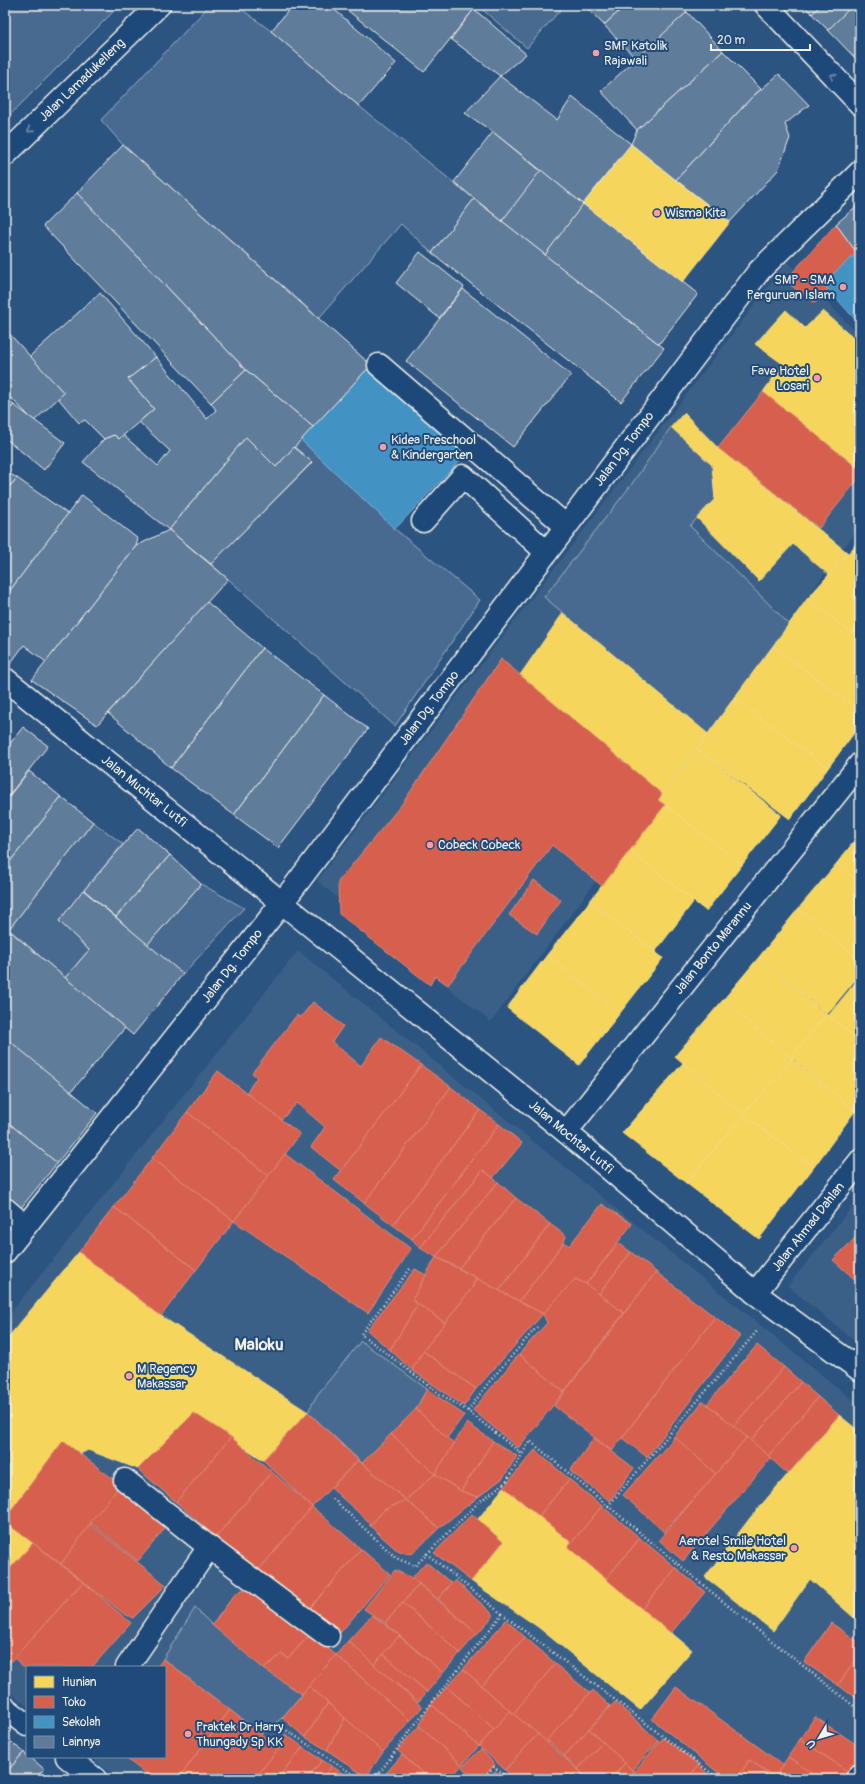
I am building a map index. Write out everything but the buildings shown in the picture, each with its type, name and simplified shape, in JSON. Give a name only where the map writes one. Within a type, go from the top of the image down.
[{"type":"street","name":"Jalan Lamadukelleng","points":[[5,154],[159,5]]},
{"type":"street","points":[[766,5],[860,104]]},
{"type":"street","name":"Jalan Dg. Tompo","points":[[5,1252],[282,903],[759,271],[860,172]]},
{"type":"street","points":[[379,366],[566,526]]},
{"type":"street","points":[[423,521],[463,476],[546,552]]},
{"type":"street","name":"Jalan Muchtar Lutfi","points":[[5,679],[282,903]]},
{"type":"street","name":"Jalan Bonto Marannu","points":[[566,1132],[860,764]]},
{"type":"street","name":"Jalan Mochtar Lutfi","points":[[282,903],[566,1132],[755,1293],[860,1370]]},
{"type":"street","name":"Jalan Ahmad Dahlan","points":[[755,1293],[860,1161]]},
{"type":"street","points":[[5,1209],[25,1226]]},
{"type":"street","points":[[126,1480],[209,1547],[328,1636]]},
{"type":"street","points":[[128,1666],[209,1547]]},
{"type":"street","points":[[5,1708],[26,1725]]},
{"type":"street","points":[[68,1758],[95,1779]]},
{"type":"street","points":[[858,1779],[860,1775]]},
{"type":"path","points":[[410,1269],[361,1334],[440,1394],[468,1412],[522,1454]]},
{"type":"path","points":[[608,1506],[776,1308]]},
{"type":"path","points":[[468,1412],[489,1382],[537,1327]]},
{"type":"path","points":[[333,1500],[396,1558],[414,1566],[479,1502],[506,1482],[530,1441],[744,1619],[860,1711]]},
{"type":"path","points":[[427,1554],[502,1614],[720,1779]]},
{"type":"path","points":[[375,1779],[419,1719],[502,1614]]},
{"type":"path","points":[[280,1726],[360,1779]]},
{"type":"path","points":[[482,1779],[494,1767],[509,1779]]},
{"type":"shaded area","points":[[5,5],[120,5],[5,120]]},
{"type":"shaded area","points":[[210,5],[236,5],[271,31],[359,106],[474,199],[432,253],[401,224],[319,318],[123,145],[101,120]]},
{"type":"shaded area","points":[[477,5],[558,5],[562,8],[527,48]]},
{"type":"shaded area","points":[[787,262],[860,336],[860,526],[491,1022],[317,881]]},
{"type":"shaded area","points":[[671,427],[712,465],[715,499],[690,526],[789,624],[708,734],[544,597],[631,485]]},
{"type":"shaded area","points":[[301,440],[395,529],[480,600],[395,726],[211,564],[312,463],[294,447]]},
{"type":"shaded area","points":[[93,822],[123,844],[59,921],[89,950],[65,978],[9,929]]},
{"type":"shaded area","points":[[201,884],[244,908],[183,974],[147,945]]},
{"type":"shaded area","points":[[298,951],[860,1406],[860,1742],[836,1779],[118,1779],[92,1758],[166,1758],[166,1666],[26,1666],[26,1705],[5,1688],[5,1320]]},
{"type":"shaded area","points":[[860,1197],[860,1345],[788,1286]]},
{"type":"shaded area","points":[[361,1341],[427,1389],[416,1409],[362,1463],[308,1412],[317,1395]]},
{"type":"shaded area","points":[[195,1608],[212,1625],[302,1694],[282,1718],[261,1734],[163,1659]]},
{"type":"place","name":"SMP Katolik Rajawali","points":[[596,53]]},
{"type":"place","name":"Wisma Kita","points":[[657,213]]},
{"type":"place","name":"SMP - SMA Perguruan Islam","points":[[843,287]]},
{"type":"place","name":"Fave Hotel Losari","points":[[817,378]]},
{"type":"place","name":"Kidea Preschool & Kindergarten","points":[[383,447]]},
{"type":"place","name":"Cobeck Cobeck","points":[[430,845]]},
{"type":"place","name":"M Regency Makassar","points":[[129,1376]]},
{"type":"place","name":"Aerotel Smile Hotel & Resto Makassar","points":[[794,1548]]},
{"type":"place","name":"Praktek Dr Harry Thungady Sp KK","points":[[188,1734]]},
{"type":"district","name":"Maloku","points":[[259,1344]]}]
